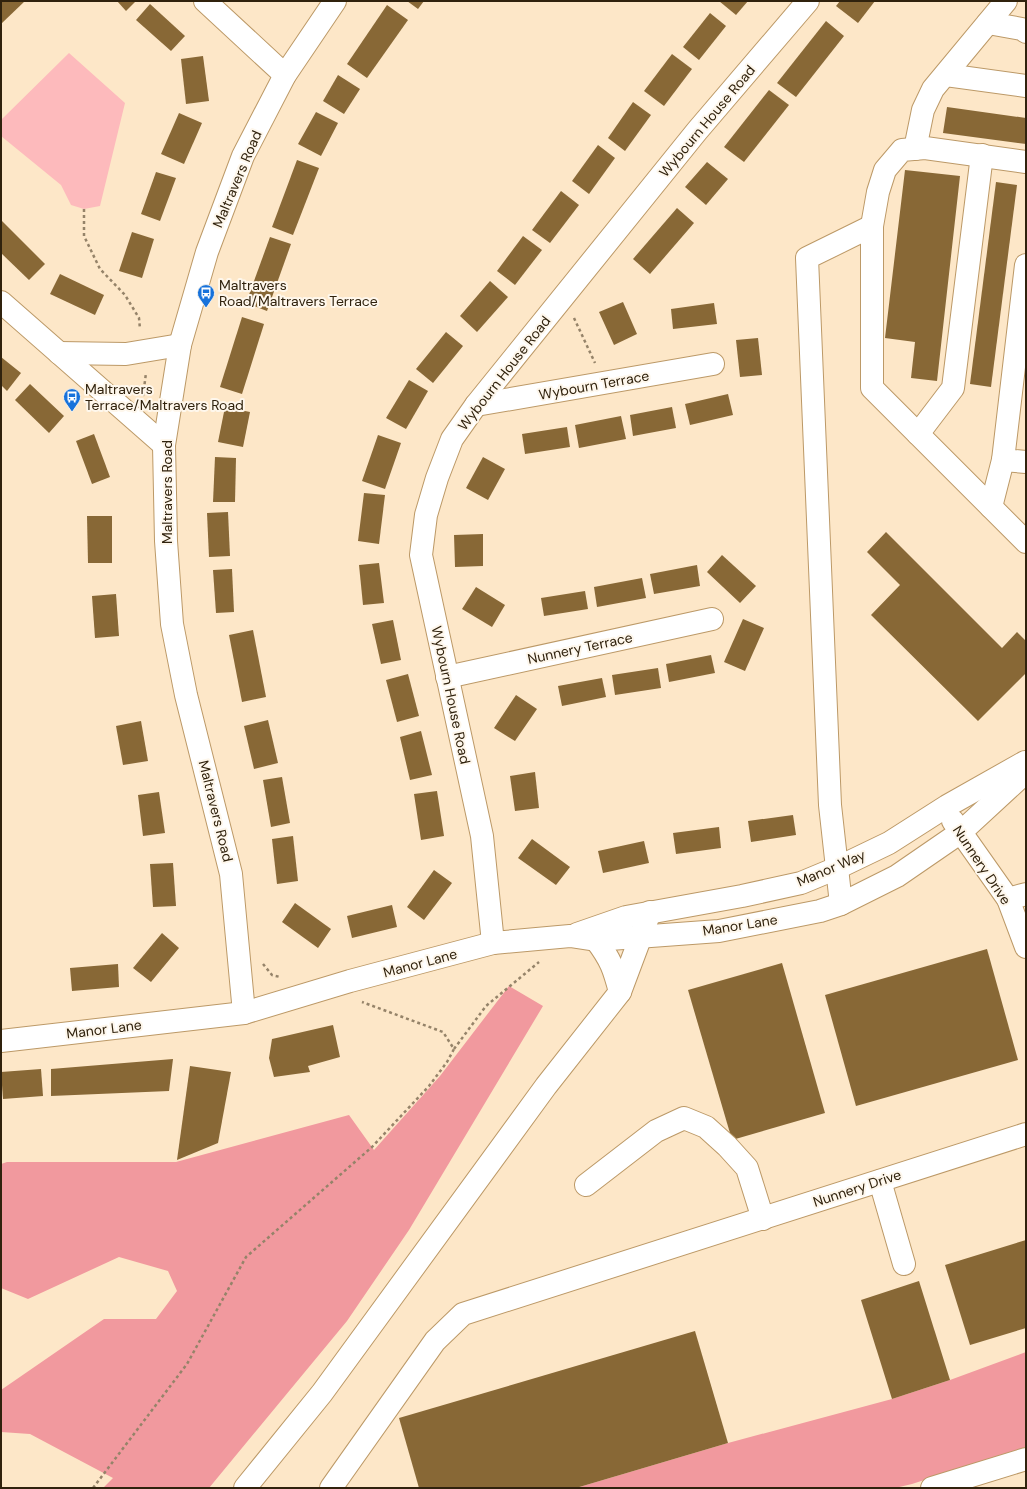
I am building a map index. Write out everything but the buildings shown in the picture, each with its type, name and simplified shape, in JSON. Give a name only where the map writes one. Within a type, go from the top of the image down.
[{"type":"main road","points":[[205,1],[285,75]]},
{"type":"main road","name":"Maltravers Road","points":[[244,1013],[231,874],[186,695],[172,624],[166,541],[164,445],[180,345],[207,252],[243,156],[285,75],[335,1]]},
{"type":"main road","name":"Wybourn House Road","points":[[493,943],[482,836],[421,556],[426,515],[437,478],[452,439],[476,405],[697,131],[808,1]]},
{"type":"main road","points":[[915,149],[923,110],[934,89],[1006,1]]},
{"type":"main road","points":[[988,23],[1022,29],[1026,32]]},
{"type":"main road","points":[[946,75],[1026,86]]},
{"type":"main road","points":[[1026,162],[925,148],[902,150],[885,170],[878,192],[872,226],[872,388],[1026,542]]},
{"type":"main road","points":[[918,434],[953,388],[982,155]]},
{"type":"main road","points":[[872,226],[807,258],[830,797],[841,904],[897,876],[961,832],[1026,772]]},
{"type":"main road","points":[[991,507],[1003,460],[1026,265]]},
{"type":"main road","points":[[1,302],[164,445]]},
{"type":"main road","points":[[59,353],[126,354],[180,345]]},
{"type":"main road","name":"Wybourn Terrace","points":[[476,405],[713,364]]},
{"type":"main road","points":[[1003,460],[1026,462]]},
{"type":"main road","name":"Nunnery Terrace","points":[[447,677],[712,619]]},
{"type":"main road","name":"Manor Way","points":[[570,936],[626,917],[742,896],[801,883],[837,868],[889,843],[942,809],[1026,761]]},
{"type":"main road","name":"Nunnery Drive","points":[[942,809],[1017,897],[1026,947]]},
{"type":"main road","name":"Manor Lane","points":[[1,1041],[244,1013],[350,981],[493,943],[570,936],[596,940],[718,931],[820,911],[841,904]]},
{"type":"main road","points":[[245,1488],[322,1393],[546,1086],[620,992],[650,912]]},
{"type":"main road","points":[[596,940],[614,967],[620,992]]},
{"type":"main road","points":[[586,1185],[656,1131],[684,1118],[706,1127],[727,1146],[747,1168],[763,1219]]},
{"type":"main road","name":"Nunnery Drive","points":[[331,1488],[435,1341],[463,1314],[1026,1134]]},
{"type":"main road","points":[[880,1181],[904,1264]]},
{"type":"main road","points":[[932,1488],[1026,1459]]},
{"type":"path","points":[[84,209],[84,236],[100,269],[125,295],[139,318],[142,352],[147,365],[140,423]]},
{"type":"path","points":[[564,296],[604,383]]},
{"type":"path","points":[[93,1488],[187,1364],[246,1257],[372,1147],[429,1086],[486,1006],[542,959]]},
{"type":"path","points":[[263,963],[272,976],[286,979]]},
{"type":"path","points":[[350,981],[352,998],[443,1032],[454,1049]]},
{"type":"shaded area","points":[[69,53],[125,103],[100,206],[84,209],[71,205],[61,185],[1,136],[1,120]]},
{"type":"shaded area","points":[[509,986],[543,1006],[409,1230],[347,1321],[209,1488],[103,1488],[113,1478],[30,1434],[1,1432],[1,1390],[104,1319],[156,1319],[177,1291],[168,1271],[119,1257],[28,1299],[1,1288],[1,1164],[7,1162],[176,1162],[349,1115],[374,1150],[440,1076]]},
{"type":"shaded area","points":[[1026,1352],[1026,1447],[912,1484],[895,1488],[576,1488],[728,1443],[892,1399],[950,1380]]},
{"type":"place","name":"Maltravers Road/Maltravers Terrace","points":[[206,308]]},
{"type":"place","name":"Maltravers Terrace/Maltravers Road","points":[[72,412]]}]
